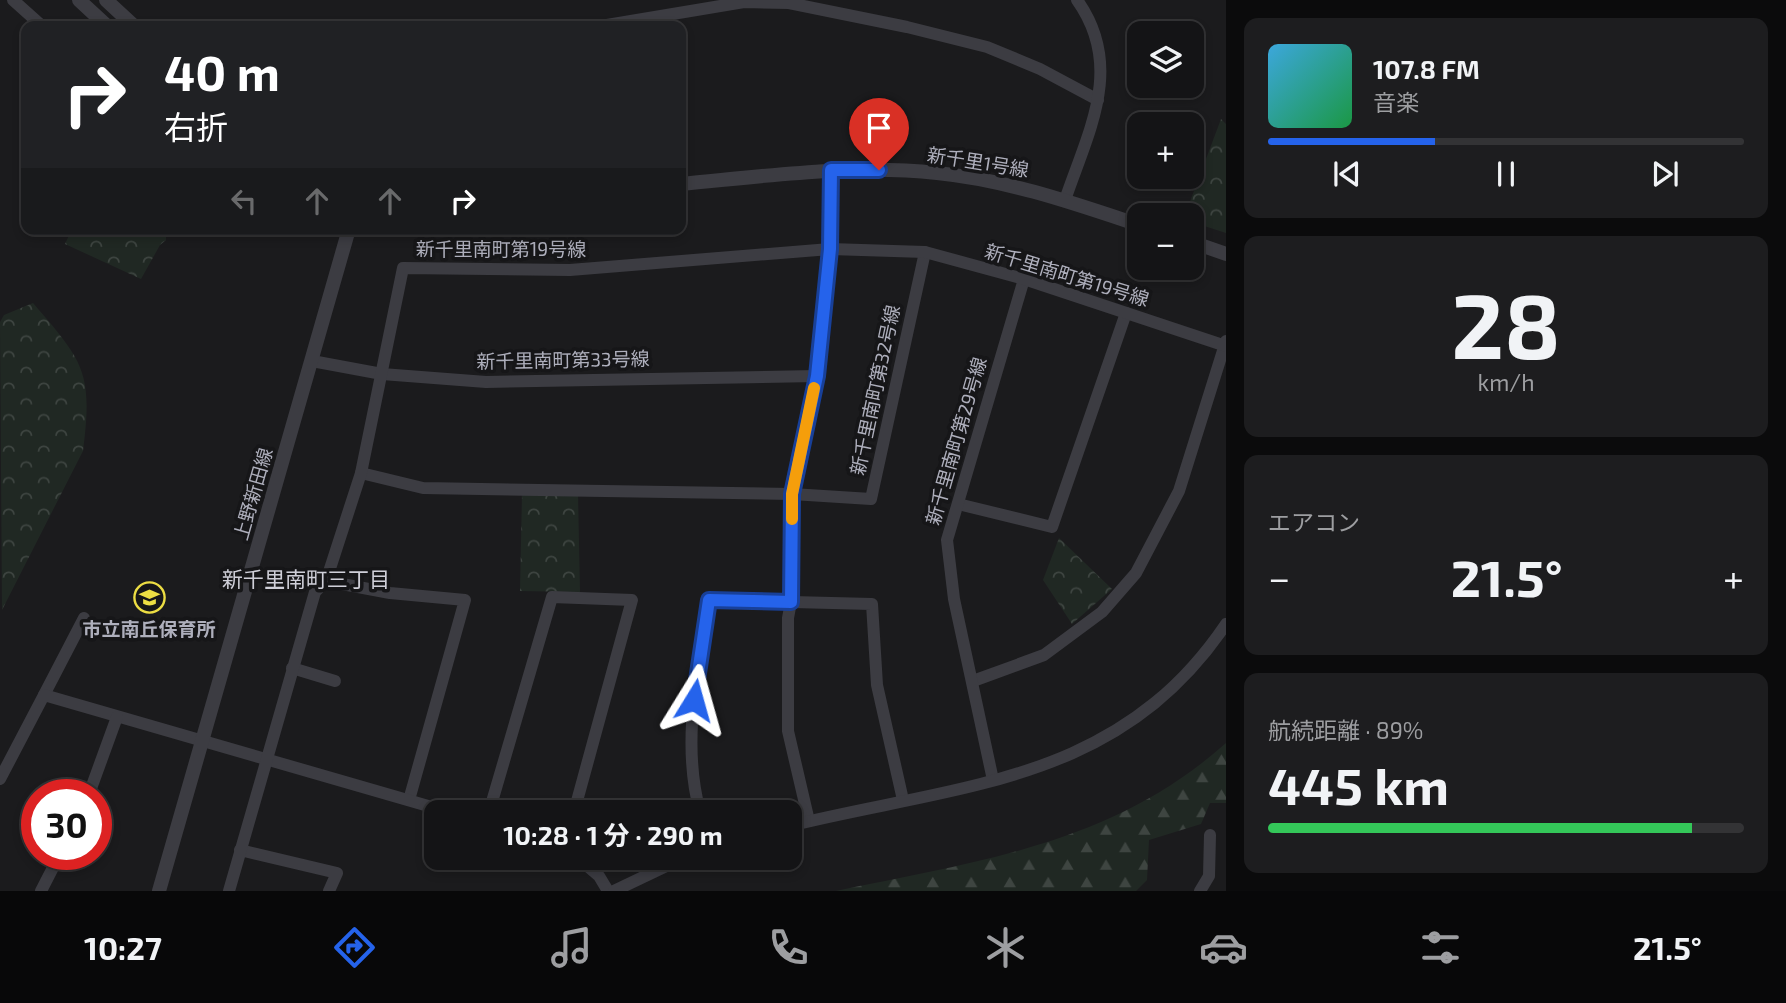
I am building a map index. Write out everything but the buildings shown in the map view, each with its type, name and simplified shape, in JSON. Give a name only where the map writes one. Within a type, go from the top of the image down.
[{"type":"street","points":[[13,0],[36,21]]},
{"type":"street","points":[[79,0],[102,21]]},
{"type":"street","points":[[106,0],[129,21]]},
{"type":"street","points":[[1065,200],[1098,100],[1102,64],[1100,46],[1077,0]]},
{"type":"street","points":[[631,21],[744,2],[789,3],[907,27],[987,47],[1040,69],[1098,100]]},
{"type":"street","points":[[809,821],[788,731],[792,494],[817,376],[830,249],[831,170]]},
{"type":"street","name":"新千里1号線","points":[[686,184],[831,170],[937,173],[990,181],[1065,200],[1127,221]]},
{"type":"street","name":"上野新田線","points":[[159,891],[347,235]]},
{"type":"street","points":[[1204,246],[1226,254]]},
{"type":"street","name":"新千里南町第19号線","points":[[229,891],[314,592],[326,581],[361,473],[403,268],[570,270],[830,249],[925,252],[1024,279],[1226,344]]},
{"type":"street","name":"新千里南町第32号線","points":[[792,494],[871,499],[925,252]]},
{"type":"street","name":"新千里南町第29号線","points":[[993,780],[954,599],[947,540],[1024,279]]},
{"type":"street","points":[[958,504],[1052,527],[1126,313]]},
{"type":"street","points":[[973,681],[1044,655],[1102,612],[1136,573],[1179,491],[1226,344]]},
{"type":"street","name":"新千里南町第33号線","points":[[312,361],[382,374],[486,382],[817,376]]},
{"type":"street","points":[[361,473],[423,488],[792,494]]},
{"type":"street","points":[[326,581],[390,593],[465,600],[409,800]]},
{"type":"street","points":[[493,800],[552,597],[632,600],[577,800]]},
{"type":"street","points":[[697,800],[692,784],[691,725],[709,600],[872,604],[877,685],[903,800]]},
{"type":"street","points":[[0,779],[84,618]]},
{"type":"street","points":[[802,822],[993,780],[1056,762],[1124,727],[1182,678],[1226,624]]},
{"type":"street","points":[[292,668],[335,681]]},
{"type":"street","points":[[44,695],[424,804]]},
{"type":"street","points":[[94,779],[117,717]]},
{"type":"street","points":[[1200,891],[1209,876],[1210,835]]},
{"type":"street","points":[[240,850],[337,873],[329,891]]},
{"type":"street","points":[[41,891],[52,870]]},
{"type":"street","points":[[592,870],[608,891]]},
{"type":"street","points":[[614,891],[657,870]]},
{"type":"green space","points":[[1221,119],[1226,124],[1226,233],[1204,226],[1204,203],[1190,203],[1195,189],[1204,189],[1204,164]]},
{"type":"green space","points":[[69,235],[166,235],[166,240],[160,245],[141,279],[65,244]]},
{"type":"green space","points":[[33,303],[64,340],[81,370],[87,403],[86,424],[83,451],[2,610],[0,322],[4,315]]},
{"type":"green space","points":[[522,494],[578,494],[580,592],[520,591]]},
{"type":"green space","points":[[1059,538],[1112,589],[1072,624],[1043,580]]},
{"type":"green space","points":[[1226,743],[1226,803],[1210,803],[1201,824],[1149,840],[1147,880],[1136,891],[836,891],[992,858],[1091,826],[1138,805],[1183,777]]},
{"type":"slow traffic","points":[[792,519],[792,494],[814,388]]},
{"type":"place","name":"市立南丘保育所","points":[[149,598]]},
{"type":"district","name":"新千里南町三丁目","points":[[306,580]]},
{"type":"route","points":[[694,700],[709,600],[791,602],[792,494],[817,376],[830,249],[831,170],[879,170]]}]
